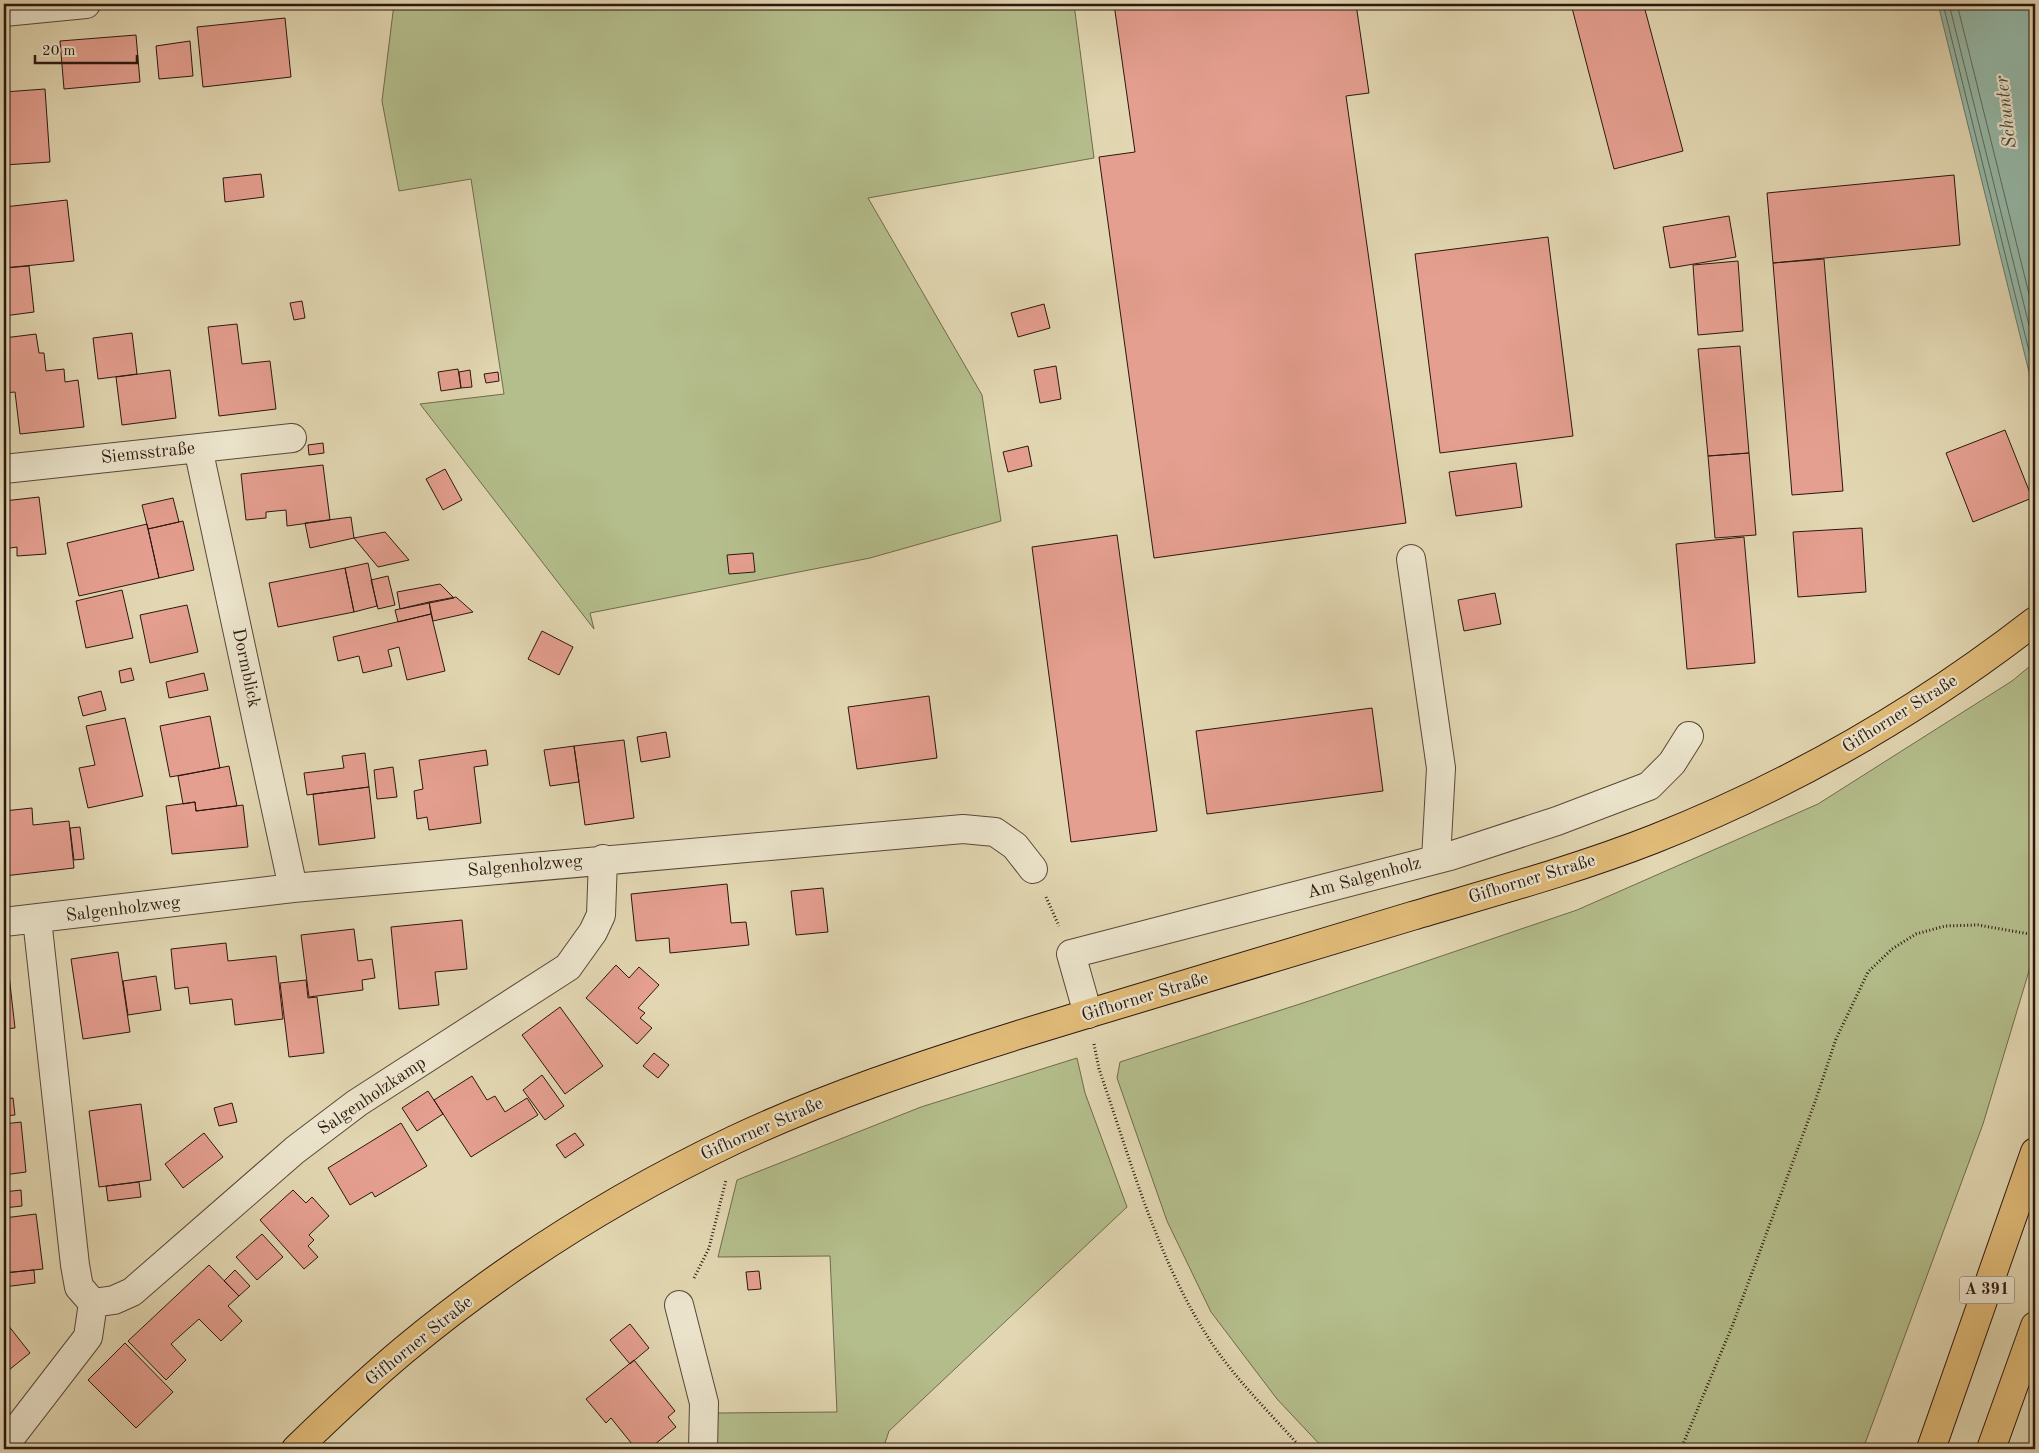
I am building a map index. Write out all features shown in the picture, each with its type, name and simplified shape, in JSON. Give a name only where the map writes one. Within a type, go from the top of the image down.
[{"type":"main road","name":"Gifhorner Straße","points":[[296,1449],[403,1351],[465,1302],[530,1256],[605,1208],[737,1138],[825,1101],[941,1059],[1553,874],[1654,839],[1800,773],[1868,735],[1934,695],[2035,621]]},
{"type":"main road","name":"A 391","points":[[1931,1449],[2035,1152]]},
{"type":"main road","points":[[1991,1449],[2035,1326]]},
{"type":"street","points":[[4,12],[86,4]]},
{"type":"street","name":"Siemsstraße","points":[[4,469],[292,438]]},
{"type":"street","name":"Dormblick","points":[[198,448],[293,888]]},
{"type":"street","points":[[1411,559],[1441,768],[1436,859]]},
{"type":"street","name":"Am Salgenholz","points":[[1071,954],[1436,859],[1557,821],[1649,786],[1672,764],[1689,736]]},
{"type":"street","name":"Salgenholzweg","points":[[4,922],[293,888],[603,859],[963,829],[994,832],[1015,846],[1033,869]]},
{"type":"street","name":"Salgenholzkamp","points":[[93,1303],[114,1300],[132,1292],[280,1162],[357,1103],[568,967],[593,932],[600,915],[603,859]]},
{"type":"street","points":[[4,1446],[88,1337],[93,1303],[80,1287],[75,1265],[37,919]]},
{"type":"street","points":[[1071,954],[1088,1014]]},
{"type":"street","points":[[679,1305],[704,1403],[703,1449]]},
{"type":"path","points":[[1033,869],[1071,954]]},
{"type":"path","points":[[1681,1449],[1733,1324],[1815,1102],[1836,1039],[1868,972],[1892,949],[1916,934],[1946,926],[1978,924],[2035,935]]},
{"type":"path","points":[[1088,1014],[1099,1069],[1150,1217],[1177,1283],[1211,1342],[1239,1379],[1302,1449]]},
{"type":"path","points":[[679,1305],[709,1248],[737,1138]]},
{"type":"shaded area","points":[[394,4],[1074,4],[1094,158],[868,198],[982,395],[1001,521],[870,558],[590,613],[594,629],[420,404],[504,394],[471,179],[399,191],[382,101]]},
{"type":"shaded area","points":[[2035,662],[2035,951],[1983,1124],[1863,1449],[1324,1449],[1277,1399],[1211,1312],[1167,1221],[1117,1078],[1120,1062],[1306,1002],[1577,910],[1818,804],[2012,681]]},
{"type":"shaded area","points":[[1077,1058],[1085,1093],[1127,1207],[889,1431],[883,1449],[716,1449],[718,1413],[837,1412],[830,1256],[718,1257],[737,1180],[921,1107]]},
{"type":"water","name":"Schunter","points":[[1938,4],[2032,4],[2035,13],[2035,396]]},
{"type":"building","points":[[1114,4],[1356,4],[1369,93],[1346,96],[1406,523],[1154,558],[1099,157],[1135,152]]},
{"type":"building","points":[[1571,4],[1644,6],[1683,151],[1614,169]]},
{"type":"building","points":[[285,18],[291,77],[203,87],[197,27]]},
{"type":"building","points":[[136,35],[140,82],[64,89],[60,41]]},
{"type":"building","points":[[190,41],[193,76],[159,79],[156,46]]},
{"type":"building","points":[[45,89],[50,162],[4,165],[4,92]]},
{"type":"building","points":[[261,174],[264,197],[225,202],[223,178]]},
{"type":"building","points":[[1954,175],[1960,245],[1773,263],[1767,193]]},
{"type":"building","points":[[67,200],[74,261],[4,268],[4,207]]},
{"type":"building","points":[[1729,216],[1736,257],[1670,268],[1663,227]]},
{"type":"building","points":[[1548,237],[1573,436],[1440,453],[1415,254]]},
{"type":"building","points":[[1824,259],[1843,491],[1792,495],[1773,263]]},
{"type":"building","points":[[1738,261],[1743,331],[1698,335],[1693,265]]},
{"type":"building","points":[[29,266],[34,312],[4,316],[4,268]]},
{"type":"building","points":[[302,301],[305,318],[294,320],[290,303]]},
{"type":"building","points":[[1044,304],[1050,328],[1018,337],[1011,313]]},
{"type":"building","points":[[237,324],[242,364],[270,361],[276,409],[219,416],[208,327]]},
{"type":"building","points":[[132,333],[137,374],[98,379],[93,338]]},
{"type":"building","points":[[36,334],[39,353],[44,353],[46,371],[64,369],[65,382],[78,380],[84,427],[20,434],[15,392],[4,393],[4,338]]},
{"type":"building","points":[[1740,346],[1749,453],[1708,456],[1698,349]]},
{"type":"building","points":[[1056,366],[1061,399],[1040,403],[1034,370]]},
{"type":"building","points":[[458,369],[461,388],[441,391],[438,372]]},
{"type":"building","points":[[170,370],[176,418],[122,425],[116,377]]},
{"type":"building","points":[[470,370],[472,387],[461,388],[459,372]]},
{"type":"building","points":[[498,372],[499,381],[486,383],[484,374]]},
{"type":"building","points":[[2005,430],[2032,498],[1973,522],[1946,453]]},
{"type":"building","points":[[323,443],[324,453],[309,455],[308,445]]},
{"type":"building","points":[[1028,446],[1032,466],[1008,472],[1003,452]]},
{"type":"building","points":[[1749,453],[1756,535],[1715,538],[1708,456]]},
{"type":"building","points":[[1516,463],[1522,507],[1456,516],[1449,472]]},
{"type":"building","points":[[323,465],[330,520],[287,526],[286,510],[266,512],[266,518],[246,520],[241,474]]},
{"type":"building","points":[[445,469],[462,500],[443,510],[426,479]]},
{"type":"building","points":[[39,497],[46,554],[17,556],[17,547],[4,549],[4,501]]},
{"type":"building","points":[[173,498],[179,522],[148,529],[142,505]]},
{"type":"building","points":[[351,517],[354,538],[310,548],[305,523]]},
{"type":"building","points":[[183,521],[194,570],[159,578],[148,529]]},
{"type":"building","points":[[147,524],[159,578],[79,596],[67,543]]},
{"type":"building","points":[[1862,528],[1866,592],[1798,597],[1793,532]]},
{"type":"building","points":[[385,532],[409,560],[378,567],[354,538]]},
{"type":"building","points":[[1117,535],[1157,831],[1071,842],[1032,547]]},
{"type":"building","points":[[1744,537],[1755,663],[1687,669],[1676,544]]},
{"type":"building","points":[[753,553],[755,572],[729,574],[727,555]]},
{"type":"building","points":[[368,563],[377,606],[354,612],[345,568]]},
{"type":"building","points":[[345,568],[354,612],[278,627],[269,583]]},
{"type":"building","points":[[388,576],[395,605],[378,609],[371,580]]},
{"type":"building","points":[[440,584],[454,598],[400,609],[397,592]]},
{"type":"building","points":[[122,590],[133,638],[86,648],[76,601]]},
{"type":"building","points":[[1495,593],[1501,624],[1464,631],[1458,600]]},
{"type":"building","points":[[456,597],[473,612],[433,621],[429,602]]},
{"type":"building","points":[[429,602],[431,614],[398,622],[395,610]]},
{"type":"building","points":[[187,605],[198,652],[150,663],[140,615]]},
{"type":"building","points":[[431,614],[445,671],[407,680],[399,647],[388,650],[392,666],[363,673],[359,656],[338,661],[333,637]]},
{"type":"building","points":[[542,631],[573,647],[559,675],[528,659]]},
{"type":"building","points":[[131,668],[134,680],[121,683],[119,671]]},
{"type":"building","points":[[204,673],[208,690],[169,698],[166,682]]},
{"type":"building","points":[[101,691],[106,710],[83,716],[78,697]]},
{"type":"building","points":[[929,696],[937,758],[857,769],[848,707]]},
{"type":"building","points":[[1372,708],[1383,791],[1207,814],[1196,731]]},
{"type":"building","points":[[210,716],[220,768],[170,777],[160,726]]},
{"type":"building","points":[[125,718],[143,796],[88,808],[79,768],[95,765],[86,726]]},
{"type":"building","points":[[666,732],[670,757],[641,762],[637,737]]},
{"type":"building","points":[[624,740],[634,818],[585,825],[574,746]]},
{"type":"building","points":[[574,746],[579,782],[550,786],[544,750]]},
{"type":"building","points":[[486,750],[488,765],[474,767],[481,823],[429,830],[427,817],[417,819],[414,791],[423,789],[419,760]]},
{"type":"building","points":[[365,753],[369,787],[307,795],[304,773],[344,768],[342,756]]},
{"type":"building","points":[[229,766],[237,806],[196,811],[195,802],[183,804],[178,776]]},
{"type":"building","points":[[393,767],[397,797],[377,799],[374,770]]},
{"type":"building","points":[[369,787],[375,838],[319,845],[313,794]]},
{"type":"building","points":[[195,802],[196,811],[243,805],[248,847],[172,854],[166,806]]},
{"type":"building","points":[[32,808],[33,825],[69,821],[74,868],[4,876],[4,811]]},
{"type":"building","points":[[80,827],[84,859],[74,860],[70,828]]},
{"type":"building","points":[[727,884],[731,923],[746,922],[749,945],[670,953],[669,938],[636,941],[631,894]]},
{"type":"building","points":[[823,888],[828,932],[796,935],[791,891]]},
{"type":"building","points":[[462,920],[467,969],[435,972],[439,1005],[399,1009],[391,927]]},
{"type":"building","points":[[354,929],[358,961],[372,959],[375,978],[362,980],[363,990],[309,997],[301,935]]},
{"type":"building","points":[[226,943],[228,961],[276,956],[283,1019],[235,1025],[232,999],[190,1004],[188,987],[175,989],[171,949]]},
{"type":"building","points":[[118,952],[130,1032],[83,1039],[71,959]]},
{"type":"building","points":[[616,965],[629,978],[639,967],[659,985],[638,1008],[645,1013],[640,1018],[652,1028],[637,1044],[586,998]]},
{"type":"building","points":[[4,966],[8,966],[15,1028],[4,1029]]},
{"type":"building","points":[[156,976],[161,1010],[128,1015],[123,981]]},
{"type":"building","points":[[306,980],[308,998],[317,997],[324,1053],[289,1057],[280,983]]},
{"type":"building","points":[[560,1007],[603,1066],[565,1094],[522,1035]]},
{"type":"building","points":[[654,1053],[669,1065],[658,1078],[643,1066]]},
{"type":"building","points":[[542,1075],[564,1106],[545,1120],[523,1090]]},
{"type":"building","points":[[472,1076],[487,1100],[495,1096],[505,1112],[527,1098],[538,1115],[471,1157],[434,1100]]},
{"type":"building","points":[[428,1091],[443,1114],[417,1131],[402,1108]]},
{"type":"building","points":[[13,1098],[15,1115],[4,1116],[4,1099]]},
{"type":"building","points":[[232,1103],[237,1122],[219,1126],[214,1108]]},
{"type":"building","points":[[141,1104],[151,1180],[99,1187],[89,1111]]},
{"type":"building","points":[[21,1122],[26,1172],[4,1175],[4,1124]]},
{"type":"building","points":[[401,1123],[427,1166],[375,1197],[372,1192],[350,1205],[328,1168]]},
{"type":"building","points":[[204,1133],[223,1157],[183,1188],[165,1164]]},
{"type":"building","points":[[575,1133],[584,1145],[565,1158],[556,1145]]},
{"type":"building","points":[[139,1182],[141,1197],[108,1201],[106,1186]]},
{"type":"building","points":[[21,1190],[22,1206],[4,1208],[4,1192]]},
{"type":"building","points":[[293,1190],[306,1203],[312,1197],[329,1216],[309,1235],[314,1240],[308,1246],[318,1257],[304,1269],[260,1220]]},
{"type":"building","points":[[36,1214],[43,1269],[4,1273],[4,1218]]},
{"type":"building","points":[[262,1234],[283,1257],[257,1280],[236,1257]]},
{"type":"building","points":[[209,1265],[239,1296],[228,1306],[242,1321],[221,1341],[199,1319],[171,1344],[186,1360],[166,1380],[128,1341]]},
{"type":"building","points":[[34,1270],[35,1283],[4,1287],[4,1273]]},
{"type":"building","points":[[235,1270],[250,1286],[239,1296],[224,1281]]},
{"type":"building","points":[[759,1271],[761,1289],[748,1290],[746,1272]]},
{"type":"building","points":[[4,1320],[30,1353],[4,1374]]},
{"type":"building","points":[[630,1324],[649,1348],[630,1364],[610,1340]]},
{"type":"building","points":[[125,1343],[173,1392],[136,1428],[88,1380]]},
{"type":"building","points":[[634,1360],[675,1411],[668,1417],[676,1427],[649,1449],[636,1449],[611,1418],[606,1423],[586,1399]]}]
